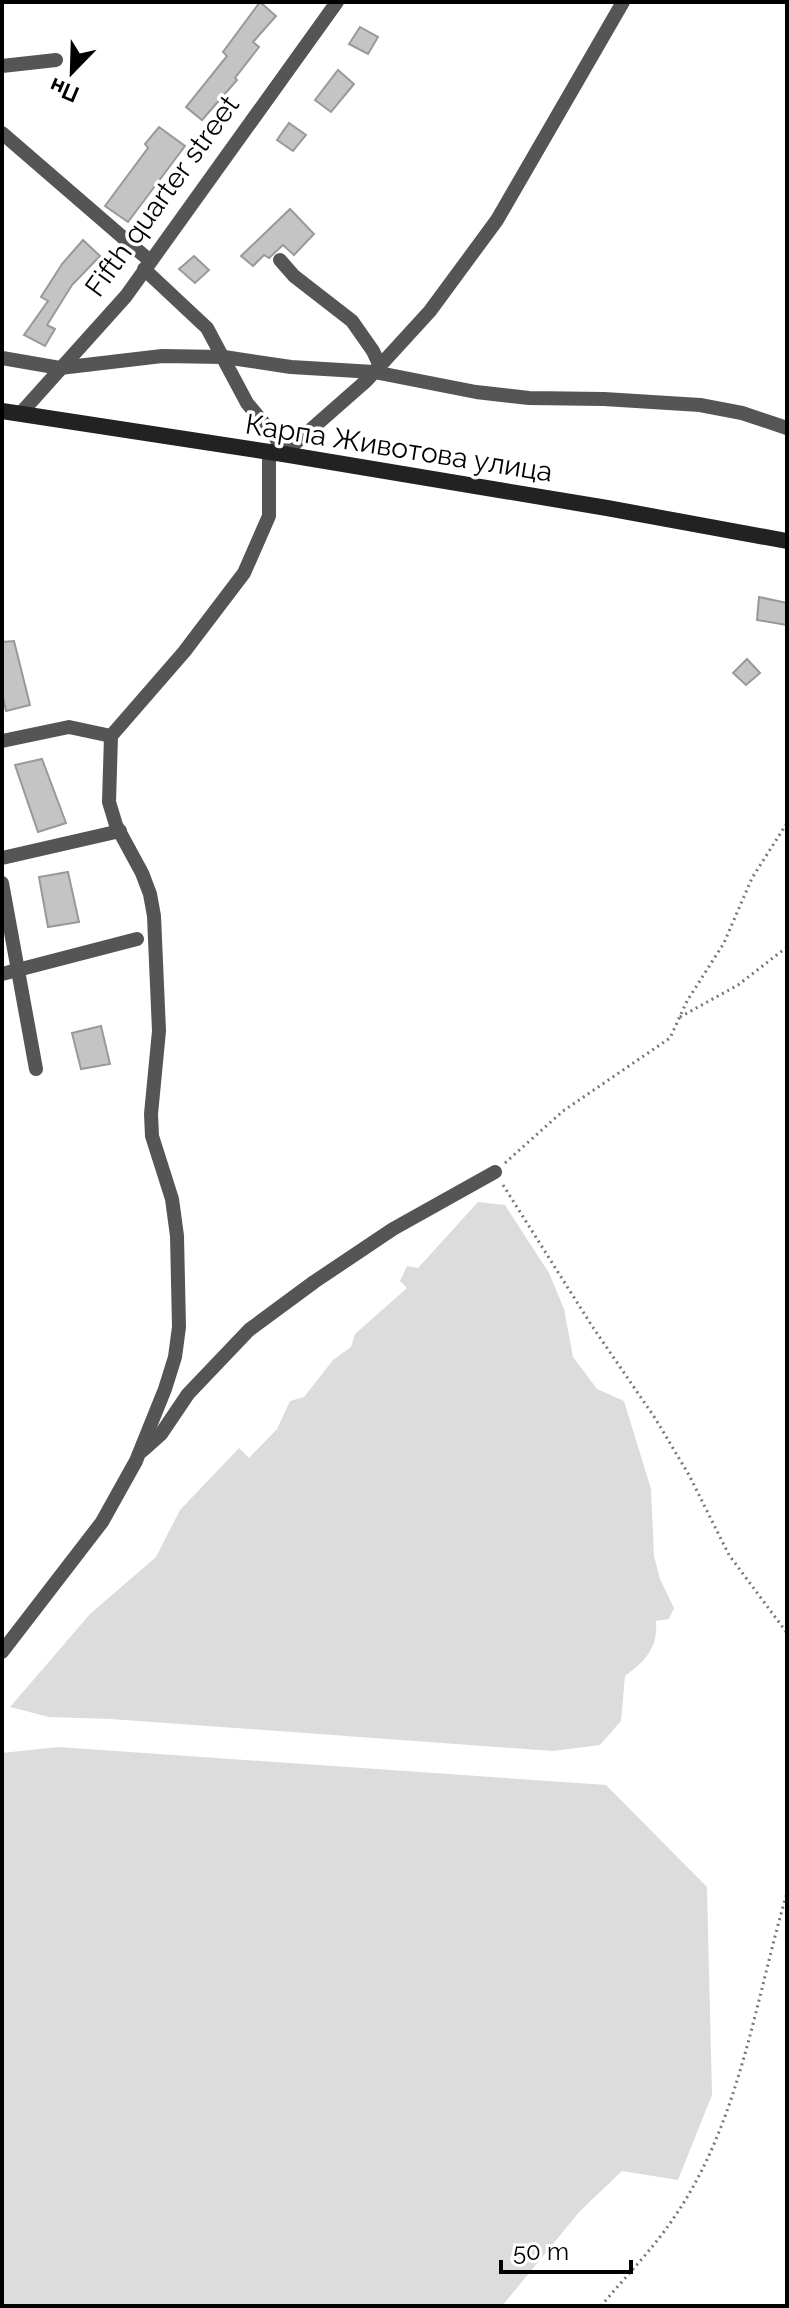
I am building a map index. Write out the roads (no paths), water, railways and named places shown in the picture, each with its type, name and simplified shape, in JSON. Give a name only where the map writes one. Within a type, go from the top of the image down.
[{"type":"main road","name":"Карпа Животова улица","points":[[7,413],[276,453],[787,541]]},
{"type":"street","name":"Fifth quarter street","points":[[7,413],[60,368],[126,296],[146,264],[337,2]]},
{"type":"street","points":[[276,453],[377,369],[430,311],[497,220],[623,2]]},
{"type":"street","points":[[2,66],[56,60]]},
{"type":"street","points":[[2,133],[146,264],[207,328],[247,403],[276,438],[269,516],[244,573],[184,652],[111,736],[109,802],[142,873],[154,916],[159,1031],[152,1136],[172,1199],[179,1277],[179,1327],[175,1357],[139,1454],[89,1541],[2,1652]]},
{"type":"street","points":[[280,260],[294,276],[352,321],[373,351],[377,369]]},
{"type":"street","points":[[2,358],[60,368],[162,356],[224,357],[291,367],[377,369],[476,392],[529,398],[700,405],[742,413],[787,428]]},
{"type":"street","points":[[2,741],[69,727],[111,736]]},
{"type":"street","points":[[2,858],[120,831]]},
{"type":"street","points":[[2,883],[36,1069]]},
{"type":"street","points":[[2,974],[137,939]]},
{"type":"street","points":[[139,1454],[161,1434],[188,1394],[249,1330],[393,1229],[495,1172]]}]
